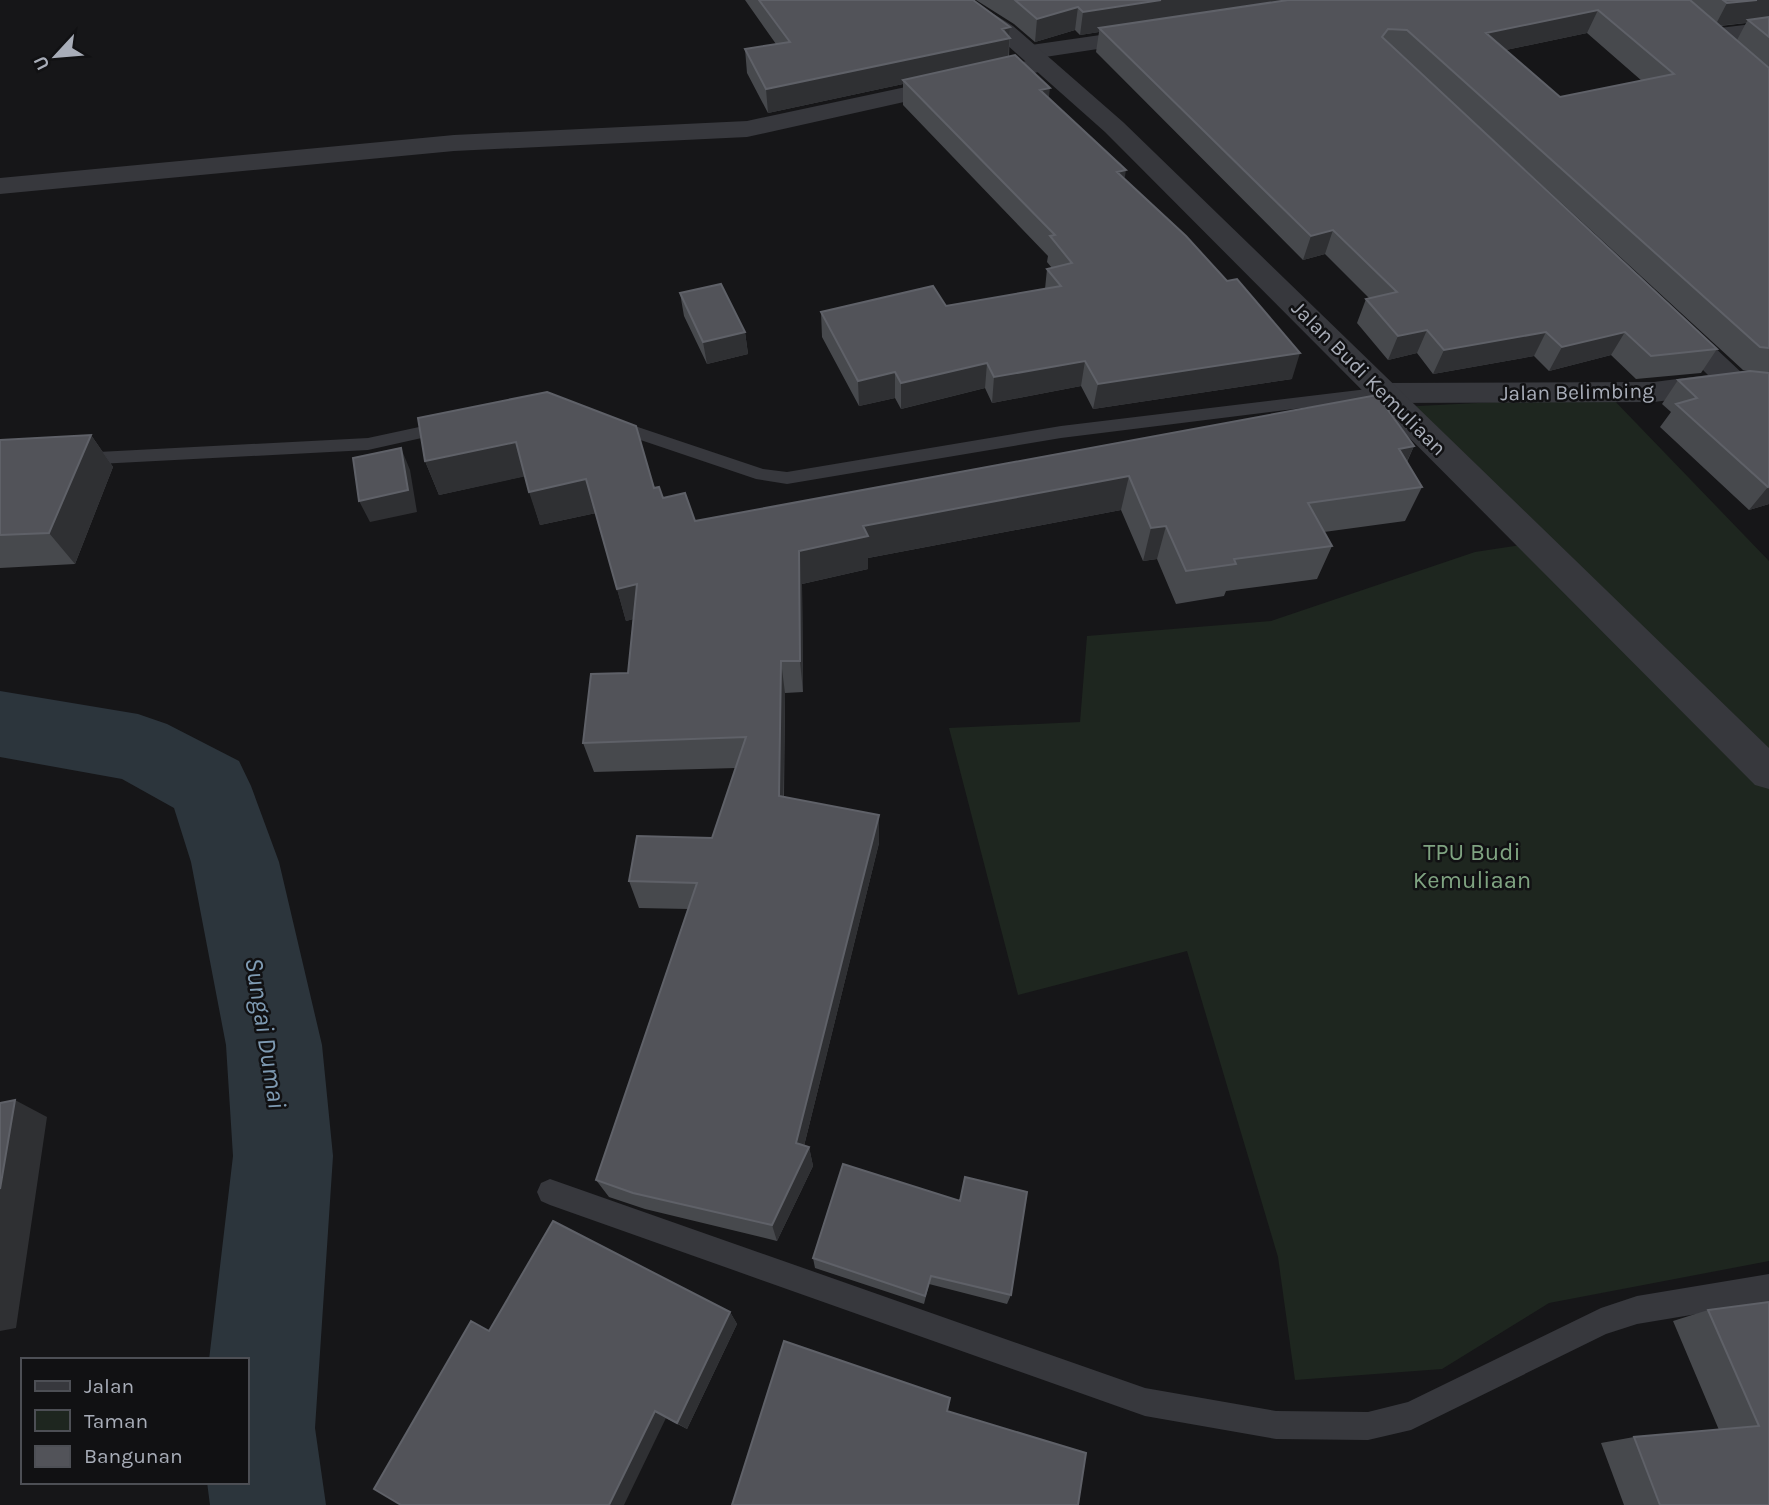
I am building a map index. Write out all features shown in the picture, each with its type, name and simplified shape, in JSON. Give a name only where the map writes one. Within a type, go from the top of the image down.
[{"type":"street","name":"Jalan Budi Kemuliaan","points":[[956,0],[1006,32],[1038,58],[1241,250],[1769,772]]},
{"type":"street","points":[[1731,55],[1702,29],[1769,29]]},
{"type":"street","points":[[0,186],[454,143],[747,129],[799,120],[1038,58],[1167,32]]},
{"type":"street","points":[[1656,308],[1733,382]]},
{"type":"street","name":"Jalan Belimbing","points":[[1384,393],[1654,392],[1733,382],[1769,386]]},
{"type":"lane","points":[[597,419],[762,475],[787,478],[1060,432],[1384,393]]},
{"type":"lane","points":[[64,459],[368,444],[462,424]]},
{"type":"lane","points":[[551,1192],[1145,1402],[1276,1425],[1368,1426],[1411,1416],[1601,1322],[1637,1310],[1769,1288]]},
{"type":"green space","name":"TPU Budi Kemuliaan","points":[[1610,396],[1769,561],[1769,1261],[1549,1303],[1442,1369],[1295,1380],[1278,1257],[1187,951],[1018,995],[949,728],[1080,722],[1087,636],[1271,621],[1475,552],[1535,543],[1399,407]]},
{"type":"building","points":[[759,0],[973,0],[1010,27],[1002,29],[1010,38],[766,89],[745,49],[790,42]]},
{"type":"building","points":[[1015,0],[1161,0],[1083,12],[1078,7],[1037,19]]},
{"type":"building","points":[[1288,0],[1690,0],[1769,68],[1769,348],[1760,347],[1407,30],[1388,29],[1382,37],[1717,349],[1651,356],[1625,332],[1562,347],[1546,332],[1444,350],[1427,330],[1398,336],[1366,299],[1397,292],[1333,230],[1311,236],[1099,28]],"holes":[[[1598,10],[1674,74],[1560,97],[1486,33]]]},
{"type":"building","points":[[1723,0],[1757,0],[1727,3]]},
{"type":"building","points":[[1769,17],[1769,37],[1748,20]]},
{"type":"building","points":[[1015,55],[1050,88],[1040,90],[1126,170],[1117,172],[1186,236],[1227,281],[1237,279],[1300,353],[1098,384],[1085,361],[994,377],[987,363],[901,383],[895,372],[858,381],[821,312],[933,286],[946,306],[1061,286],[1047,269],[1072,263],[1050,236],[1055,235],[903,80]]},
{"type":"building","points":[[721,284],[745,332],[703,342],[680,293]]},
{"type":"building","points":[[1750,371],[1769,373],[1768,487],[1676,404],[1697,398],[1678,380]]},
{"type":"building","points":[[547,392],[636,426],[654,488],[659,487],[663,498],[685,493],[695,521],[1377,395],[1414,446],[1399,449],[1422,487],[1308,503],[1332,546],[1234,559],[1236,564],[1186,571],[1166,526],[1151,528],[1129,476],[863,526],[868,536],[799,551],[800,661],[781,661],[779,796],[879,815],[796,1143],[809,1147],[772,1225],[633,1193],[596,1180],[697,883],[629,881],[637,836],[712,838],[746,737],[583,743],[591,674],[628,673],[637,584],[617,589],[586,479],[529,492],[516,442],[425,461],[418,418]]},
{"type":"building","points":[[91,435],[49,533],[0,535],[0,440]]},
{"type":"building","points":[[401,448],[408,490],[359,501],[353,458]]},
{"type":"building","points":[[15,1100],[0,1189],[0,1103]]},
{"type":"building","points":[[843,1164],[960,1201],[965,1177],[1027,1192],[1011,1295],[931,1276],[925,1296],[813,1258]]},
{"type":"building","points":[[553,1221],[730,1312],[677,1423],[655,1411],[609,1505],[401,1505],[374,1489],[471,1321],[489,1331]]},
{"type":"building","points":[[1769,1302],[1769,1505],[1660,1505],[1634,1437],[1759,1426],[1708,1310]]},
{"type":"building","points":[[784,1341],[950,1398],[947,1411],[1086,1453],[1078,1505],[732,1505]]},
{"type":"waterway","name":"Sungai Dumai","points":[[0,724],[138,748],[209,786],[235,862],[274,1045],[283,1156],[258,1428],[268,1505]]}]
